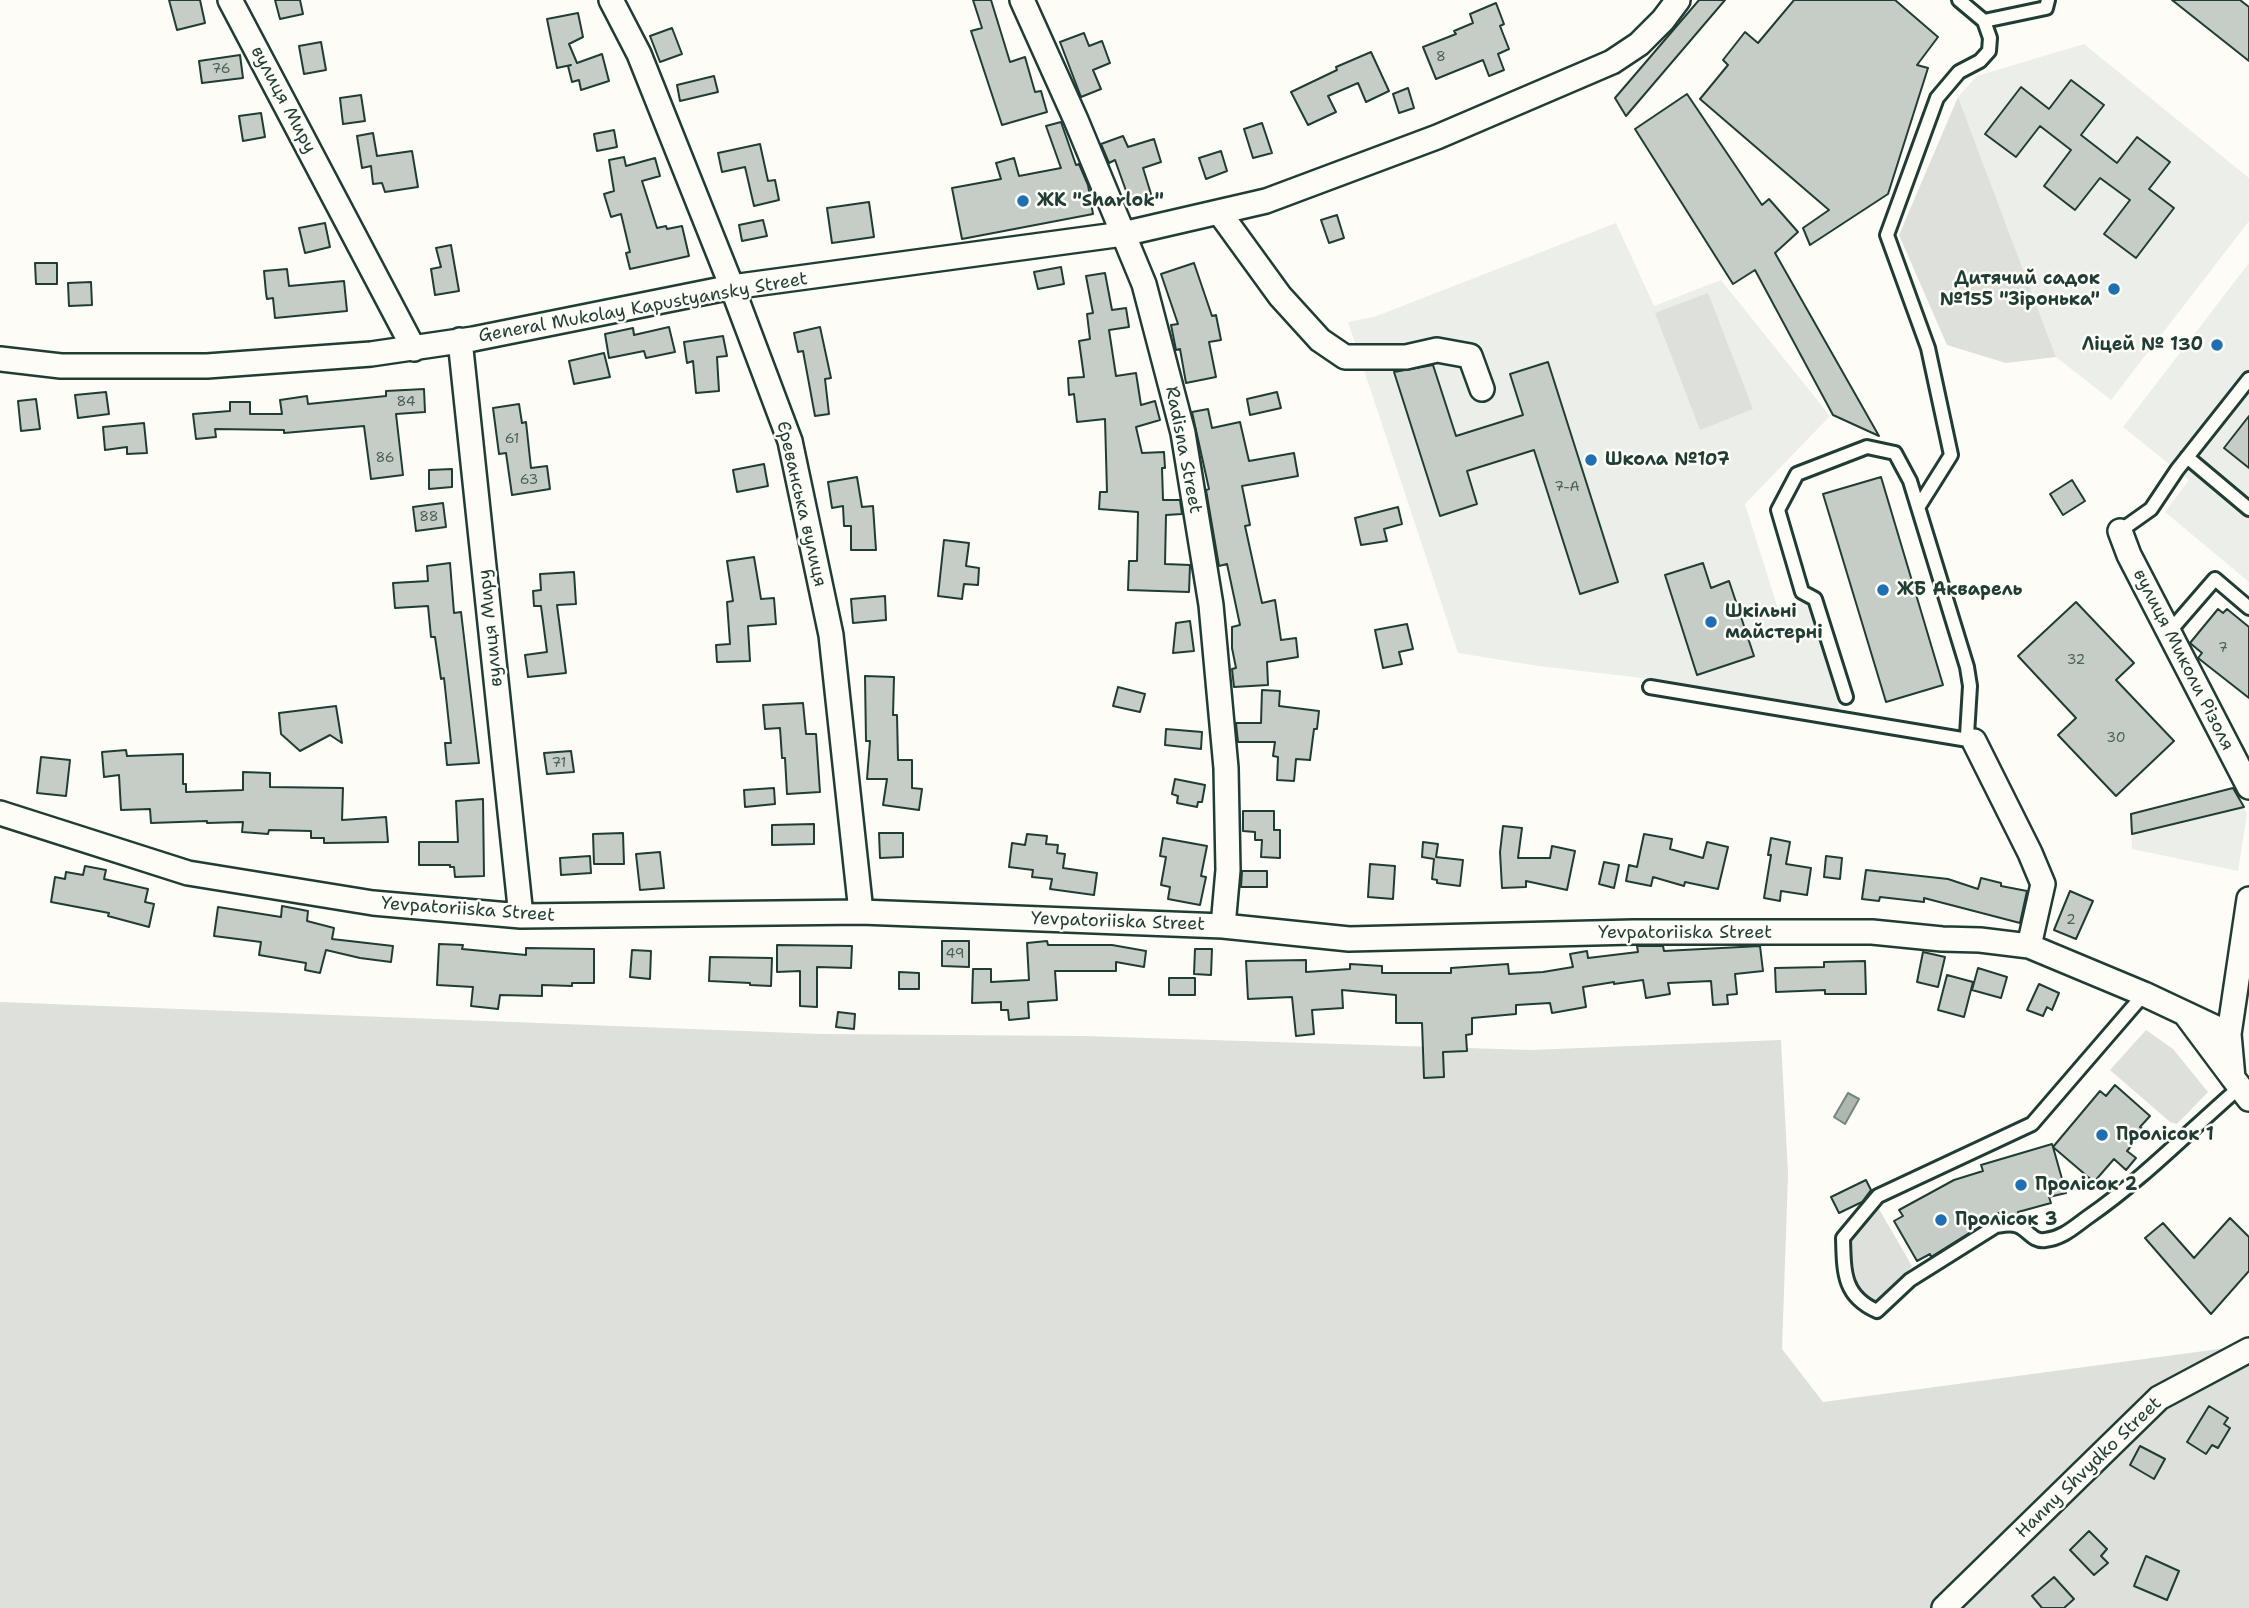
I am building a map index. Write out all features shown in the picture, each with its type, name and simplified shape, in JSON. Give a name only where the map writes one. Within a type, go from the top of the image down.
[{"type":"street","name":"вулиця Миру","points":[[230,0],[414,349]]},
{"type":"street","name":"Єреванська вулиця","points":[[611,0],[639,54],[790,441],[831,635],[861,912]]},
{"type":"street","name":"Radisna Street","points":[[1022,0],[1076,120],[1144,284],[1182,433],[1211,605],[1226,768],[1228,870],[1223,926]]},
{"type":"street","name":"General Mukolay Kapustyansky Street","points":[[0,359],[61,366],[207,366],[414,349],[732,287],[1123,234],[1266,201],[1437,137],[1612,62],[1639,44],[1678,0]]},
{"type":"street","points":[[1219,212],[1280,296],[1320,340],[1345,357],[1406,357],[1437,350],[1470,356],[1482,389]]},
{"type":"street","name":"вулиця Миру","points":[[460,341],[521,916]]},
{"type":"street","name":"вулиця Миколи Різоля","points":[[2120,531],[2129,555],[2249,787]]},
{"type":"street","points":[[1974,741],[2030,853],[2042,884],[2029,946]]},
{"type":"street","name":"Yevpatoriiska Street","points":[[0,813],[188,873],[373,904],[521,916],[861,912],[1223,926],[1349,939],[1633,932],[1872,932],[2029,946],[2144,994],[2230,1034]]},
{"type":"street","points":[[2241,1088],[2230,1034],[2249,899]]},
{"type":"street","points":[[2184,1013],[2241,1088]]},
{"type":"street","name":"Hanny Shvydko Street","points":[[1944,1608],[2159,1398],[2249,1350]]},
{"type":"lane","points":[[1919,506],[1951,455],[1928,348],[1887,235],[1937,98],[1959,72],[1980,61],[1989,51],[1990,38],[1984,21],[1959,0]]},
{"type":"lane","points":[[1984,21],[2046,8],[2048,0]]},
{"type":"lane","points":[[2120,531],[2151,509],[2249,379]]},
{"type":"lane","points":[[1846,697],[1815,599],[1802,592],[1778,510],[1797,474],[1867,447],[1895,453],[1910,481],[1967,667],[1970,687],[1967,735],[1974,741]]},
{"type":"lane","points":[[2188,457],[2249,509]]},
{"type":"lane","points":[[2169,632],[2215,579],[2249,608]]},
{"type":"lane","points":[[1650,687],[1974,741]]},
{"type":"lane","points":[[2144,994],[2032,1124],[1878,1196],[1843,1238],[1843,1263],[1850,1289],[1861,1304],[1877,1311],[1910,1280],[1996,1226],[2019,1226],[2036,1240],[2043,1241],[2064,1235],[2146,1173],[2241,1088]]},
{"type":"shaded area","name":"Дитячий садок №155 \"Зіронька\"","points":[[2084,44],[2249,178],[2249,221],[2111,400],[2056,357],[1958,97],[1977,76]]},
{"type":"shaded area","points":[[1958,97],[2056,357],[2006,363],[1947,345],[1899,235]]},
{"type":"shaded area","name":"Школа №107","points":[[1616,223],[1654,306],[1721,280],[1830,416],[1745,504],[1778,609],[1805,602],[1809,604],[1841,714],[1642,678],[1458,653],[1348,322],[1374,317]]},
{"type":"shaded area","name":"Ліцей № 130","points":[[2249,263],[2249,582],[2165,512],[2189,480],[2123,427]]},
{"type":"shaded area","points":[[1708,293],[1753,409],[1700,430],[1655,313]]},
{"type":"shaded area","points":[[2233,788],[2247,814],[2238,871],[2132,849],[2131,814]]},
{"type":"shaded area","points":[[0,1002],[820,1034],[1083,1036],[1531,1050],[1781,1040],[1788,1174],[1782,1349],[1823,1402],[2249,1345],[2249,1608],[0,1608]]},
{"type":"shaded area","points":[[2146,1030],[2173,1049],[2208,1092],[2177,1124],[2170,1122],[2110,1070]]},
{"type":"shaded area","points":[[1848,1093],[1859,1099],[1845,1124],[1834,1117]]},
{"type":"shaded area","points":[[1879,1209],[1912,1266],[1880,1302],[1865,1298],[1858,1287],[1849,1243]]},
{"type":"building","points":[[169,0],[200,0],[205,23],[177,30]]},
{"type":"building","points":[[275,0],[300,0],[303,14],[280,19]]},
{"type":"building","points":[[973,0],[991,0],[1010,62],[1025,57],[1035,92],[1041,91],[1047,112],[1002,125],[971,31],[982,28]]},
{"type":"building","points":[[1699,0],[1725,0],[1626,116],[1615,98]]},
{"type":"building","points":[[1794,0],[1895,0],[1938,37],[1917,65],[1928,68],[1888,194],[1810,245],[1803,228],[1829,210],[1700,99],[1728,65],[1723,60],[1745,32],[1758,43]]},
{"type":"building","points":[[2172,0],[2240,0],[2249,7],[2249,61]]},
{"type":"building","points":[[1496,3],[1504,24],[1500,26],[1509,49],[1498,54],[1504,70],[1489,76],[1483,60],[1436,79],[1423,47],[1456,34],[1454,31],[1473,23],[1470,14]]},
{"type":"building","points":[[578,13],[583,37],[569,44],[577,63],[602,54],[609,81],[581,90],[579,80],[572,82],[568,66],[571,65],[557,68],[547,19]]},
{"type":"building","points":[[672,28],[682,54],[660,62],[650,36]]},
{"type":"building","points":[[1084,33],[1089,46],[1102,41],[1110,63],[1093,70],[1101,89],[1081,97],[1060,42]]},
{"type":"building","points":[[321,42],[326,70],[304,74],[299,46]]},
{"type":"building","points":[[1371,52],[1389,91],[1366,102],[1358,83],[1328,96],[1336,112],[1308,125],[1291,92],[1337,70],[1336,67]]},
{"type":"building","points":[[240,55],[243,78],[202,83],[199,61]]},
{"type":"building","points":[[714,76],[718,92],[680,101],[677,85]]},
{"type":"building","points":[[2071,80],[2104,105],[2081,135],[2117,163],[2137,137],[2170,162],[2149,189],[2174,208],[2136,258],[2104,234],[2130,200],[2100,178],[2075,210],[2044,186],[2071,150],[2040,126],[2016,157],[1985,134],[2021,87],[2049,109]]},
{"type":"building","points":[[1408,88],[1414,108],[1399,113],[1393,94]]},
{"type":"building","points":[[1687,94],[1762,205],[1769,199],[1798,232],[1775,253],[1879,436],[1833,415],[1755,270],[1733,284],[1635,129]]},
{"type":"building","points":[[361,95],[365,121],[343,124],[340,98]]},
{"type":"building","points":[[261,113],[265,137],[243,141],[239,116]]},
{"type":"building","name":"ЖК \"Sharlok\"","points":[[1061,122],[1076,165],[1079,164],[1088,185],[1093,214],[962,239],[952,188],[1001,179],[996,163],[1014,158],[1019,176],[1061,168],[1046,126]]},
{"type":"building","points":[[1262,123],[1272,153],[1253,158],[1244,129]]},
{"type":"building","points":[[614,130],[617,147],[597,151],[594,134]]},
{"type":"building","points":[[373,133],[377,156],[412,151],[418,187],[385,192],[382,183],[373,184],[371,166],[362,168],[357,136]]},
{"type":"building","points":[[1123,136],[1128,147],[1154,139],[1161,162],[1143,168],[1151,194],[1130,202],[1115,160],[1109,163],[1101,144]]},
{"type":"building","points":[[760,144],[768,181],[775,180],[779,200],[754,206],[745,167],[722,172],[718,153]]},
{"type":"building","points":[[1221,151],[1227,171],[1206,179],[1199,158]]},
{"type":"building","points":[[624,157],[626,166],[655,158],[660,176],[642,181],[657,228],[682,226],[689,256],[630,269],[626,253],[630,252],[621,214],[611,217],[604,194],[614,191],[609,160]]},
{"type":"building","points":[[869,202],[874,237],[832,243],[827,208]]},
{"type":"building","points":[[1337,215],[1344,238],[1329,243],[1321,220]]},
{"type":"building","points":[[763,220],[767,236],[742,241],[739,225]]},
{"type":"building","points":[[325,223],[330,247],[305,253],[299,228]]},
{"type":"building","points":[[451,245],[459,291],[435,295],[431,269],[441,267],[436,248]]},
{"type":"building","points":[[35,263],[57,263],[57,284],[36,284]]},
{"type":"building","points":[[1194,263],[1212,316],[1216,315],[1221,340],[1209,342],[1216,377],[1186,383],[1180,349],[1176,350],[1171,325],[1178,324],[1161,274]]},
{"type":"building","points":[[1061,267],[1064,284],[1038,289],[1034,272]]},
{"type":"building","points":[[287,269],[289,286],[344,281],[347,311],[275,318],[273,298],[267,299],[264,271]]},
{"type":"building","points":[[1105,273],[1112,310],[1126,308],[1129,327],[1109,330],[1116,376],[1136,373],[1141,405],[1155,401],[1160,420],[1136,427],[1142,453],[1164,452],[1163,500],[1180,500],[1182,514],[1166,515],[1165,564],[1190,565],[1189,592],[1128,590],[1129,561],[1137,561],[1138,512],[1099,509],[1100,492],[1107,492],[1105,419],[1077,422],[1074,394],[1069,395],[1068,378],[1084,377],[1079,341],[1090,339],[1087,314],[1093,313],[1086,276]]},
{"type":"building","points":[[91,282],[92,305],[69,306],[68,283]]},
{"type":"building","points":[[669,327],[675,352],[646,358],[644,351],[609,358],[605,334],[633,328],[634,335]]},
{"type":"building","points":[[820,327],[831,378],[825,379],[829,414],[815,416],[803,351],[798,352],[794,333]]},
{"type":"building","points":[[723,336],[727,356],[717,357],[719,391],[696,393],[693,361],[687,363],[684,342]]},
{"type":"building","points":[[604,353],[610,377],[574,384],[569,361]]},
{"type":"building","points":[[1548,362],[1618,582],[1580,594],[1534,450],[1467,471],[1477,504],[1440,516],[1394,372],[1433,365],[1456,436],[1523,415],[1510,374]]},
{"type":"building","points":[[424,389],[425,412],[396,414],[403,475],[371,479],[364,426],[284,433],[284,430],[215,429],[216,437],[196,439],[193,414],[230,411],[230,402],[250,402],[250,414],[282,414],[280,400],[307,396],[308,404],[386,396],[386,391]]},
{"type":"building","points":[[106,392],[109,414],[78,418],[75,395]]},
{"type":"building","points":[[1277,392],[1281,408],[1250,415],[1247,399]]},
{"type":"building","points":[[36,399],[40,429],[21,431],[18,401]]},
{"type":"building","points":[[519,404],[522,423],[526,422],[531,468],[547,466],[550,489],[512,495],[506,453],[499,454],[493,408]]},
{"type":"building","points":[[1208,409],[1212,428],[1240,422],[1249,461],[1294,453],[1298,476],[1242,486],[1250,525],[1245,526],[1262,603],[1275,600],[1281,640],[1296,638],[1298,657],[1267,662],[1268,685],[1234,687],[1232,669],[1236,668],[1232,627],[1240,625],[1227,564],[1219,566],[1206,490],[1209,489],[1192,412]]},
{"type":"building","points":[[2249,416],[2249,468],[2224,448]]},
{"type":"building","points":[[144,423],[147,453],[127,454],[127,447],[105,450],[103,427]]},
{"type":"building","points":[[764,464],[768,486],[737,492],[733,470]]},
{"type":"building","points":[[452,469],[452,487],[429,489],[429,470]]},
{"type":"building","points":[[857,477],[862,507],[873,506],[876,550],[851,550],[851,526],[844,526],[843,506],[832,508],[828,482]]},
{"type":"building","name":"ЖБ Акварель","points":[[1881,477],[1943,685],[1886,702],[1823,494]]},
{"type":"building","points":[[2072,480],[2085,501],[2063,515],[2050,494]]},
{"type":"building","points":[[443,503],[446,527],[416,531],[413,507]]},
{"type":"building","points":[[1398,507],[1402,524],[1384,529],[1387,541],[1361,545],[1355,518]]},
{"type":"building","points":[[944,540],[969,543],[966,566],[979,568],[978,585],[964,584],[962,599],[938,596]]},
{"type":"building","points":[[754,557],[761,599],[774,598],[776,624],[748,626],[750,661],[717,662],[716,645],[730,644],[727,602],[733,601],[727,561]]},
{"type":"building","points":[[450,563],[454,613],[461,612],[479,763],[447,765],[445,743],[451,743],[444,678],[441,679],[435,637],[431,637],[428,606],[395,608],[393,583],[428,581],[427,566]]},
{"type":"building","name":"Шкільні майстерні","points":[[1703,563],[1711,588],[1729,581],[1754,656],[1697,675],[1665,575]]},
{"type":"building","points":[[574,572],[576,604],[557,605],[566,673],[528,677],[525,655],[547,652],[541,606],[534,606],[533,591],[541,590],[540,574]]},
{"type":"building","points":[[885,596],[886,620],[853,623],[851,599]]},
{"type":"building","points":[[2076,602],[2134,663],[2116,680],[2174,741],[2116,796],[2058,735],[2076,718],[2018,656]]},
{"type":"building","points":[[2218,609],[2223,613],[2227,609],[2249,627],[2249,698],[2198,658],[2202,653],[2190,643]]},
{"type":"building","points":[[1190,621],[1194,651],[1173,653],[1176,623]]},
{"type":"building","points":[[1407,624],[1413,649],[1399,652],[1402,664],[1383,668],[1375,630]]},
{"type":"building","points":[[865,676],[894,677],[893,715],[897,715],[898,760],[912,760],[912,788],[922,789],[919,810],[883,805],[887,779],[867,779],[870,741],[866,741]]},
{"type":"building","points":[[1118,687],[1145,694],[1140,712],[1113,706]]},
{"type":"building","points":[[1262,690],[1280,691],[1279,706],[1319,711],[1310,760],[1296,759],[1294,781],[1277,780],[1278,757],[1273,756],[1275,742],[1238,742],[1236,723],[1261,723]]},
{"type":"building","points":[[803,703],[806,734],[816,734],[820,792],[787,794],[780,728],[765,729],[763,705]]},
{"type":"building","points":[[336,706],[342,743],[330,735],[300,751],[281,734],[279,713]]},
{"type":"building","points":[[1166,729],[1202,732],[1201,749],[1165,745]]},
{"type":"building","points":[[126,750],[127,756],[183,754],[183,784],[186,784],[186,792],[243,790],[243,772],[270,773],[270,787],[343,788],[342,820],[386,817],[388,842],[324,843],[324,838],[311,838],[311,831],[269,830],[268,834],[242,832],[243,822],[151,823],[150,809],[121,810],[119,775],[104,777],[102,752]]},
{"type":"building","points":[[571,751],[574,772],[547,774],[544,753]]},
{"type":"building","points":[[41,757],[70,760],[66,796],[37,793]]},
{"type":"building","points":[[1175,779],[1205,785],[1202,802],[1198,802],[1197,807],[1177,803],[1178,796],[1172,794]]},
{"type":"building","points":[[774,788],[775,804],[745,807],[744,790]]},
{"type":"building","points":[[2233,788],[2244,807],[2132,834],[2131,814]]},
{"type":"building","points":[[483,799],[484,876],[455,877],[454,867],[450,865],[419,865],[419,842],[458,842],[456,801]]},
{"type":"building","points":[[1243,811],[1274,811],[1274,830],[1280,830],[1280,858],[1261,857],[1262,840],[1255,840],[1255,832],[1243,831]]},
{"type":"building","points":[[814,824],[814,844],[772,845],[772,825]]},
{"type":"building","points":[[1503,826],[1522,828],[1518,858],[1550,858],[1552,846],[1575,851],[1567,890],[1526,881],[1526,887],[1502,888],[1500,852]]},
{"type":"building","points":[[623,833],[624,864],[594,864],[593,834]]},
{"type":"building","points":[[879,833],[903,833],[903,857],[880,858]]},
{"type":"building","points":[[1027,834],[1047,836],[1046,844],[1058,845],[1057,853],[1065,854],[1063,868],[1097,873],[1094,895],[1050,889],[1052,879],[1032,877],[1033,870],[1009,867],[1012,843],[1025,845]]},
{"type":"building","points":[[1644,834],[1672,839],[1670,849],[1703,858],[1707,842],[1728,847],[1718,889],[1685,882],[1684,886],[1653,877],[1651,886],[1626,881],[1629,865],[1637,867]]},
{"type":"building","points":[[1163,838],[1207,846],[1201,876],[1206,877],[1200,905],[1168,899],[1170,887],[1161,885],[1166,857],[1160,856]]},
{"type":"building","points":[[1771,838],[1790,842],[1786,864],[1811,868],[1807,895],[1781,891],[1780,901],[1764,898]]},
{"type":"building","points":[[1423,842],[1438,844],[1436,857],[1463,860],[1460,886],[1437,883],[1437,880],[1432,879],[1434,859],[1422,857]]},
{"type":"building","points":[[660,852],[664,888],[640,890],[636,854]]},
{"type":"building","points":[[590,856],[591,873],[561,875],[560,858]]},
{"type":"building","points":[[1826,856],[1842,858],[1840,879],[1824,877]]},
{"type":"building","points":[[1604,862],[1619,865],[1614,888],[1599,884]]},
{"type":"building","points":[[1370,864],[1395,866],[1393,899],[1368,897]]},
{"type":"building","points":[[85,866],[106,870],[104,879],[148,889],[145,902],[154,904],[149,927],[108,916],[109,913],[51,902],[55,877],[65,879],[66,872],[83,875]]},
{"type":"building","points":[[1866,870],[1948,879],[1978,889],[1981,878],[2001,883],[2001,886],[2027,891],[2020,923],[1924,898],[1924,902],[1880,897],[1879,901],[1862,899]]},
{"type":"building","points":[[1242,871],[1267,871],[1267,887],[1241,887]]},
{"type":"building","points":[[2070,891],[2093,901],[2076,939],[2054,930]]},
{"type":"building","points":[[282,906],[308,911],[307,921],[334,928],[332,939],[393,946],[391,962],[326,950],[320,973],[305,970],[306,963],[259,955],[261,942],[214,936],[218,907],[281,917]]},
{"type":"building","points":[[942,941],[969,941],[969,967],[942,966]]},
{"type":"building","points":[[1047,941],[1048,945],[1112,945],[1146,951],[1144,967],[1116,962],[1116,971],[1055,971],[1057,1000],[1028,1002],[1029,1018],[1009,1020],[1008,1010],[1001,1010],[1001,1002],[972,1003],[973,969],[991,969],[991,982],[1029,980],[1027,943]]},
{"type":"building","points":[[439,944],[526,955],[526,948],[594,949],[594,983],[572,983],[572,986],[542,985],[542,996],[500,995],[498,1009],[471,1006],[473,987],[437,985]]},
{"type":"building","points":[[777,945],[852,946],[851,968],[817,967],[817,1007],[800,1006],[800,971],[777,972]]},
{"type":"building","points":[[1637,946],[1663,946],[1664,951],[1760,946],[1763,971],[1735,974],[1737,994],[1727,995],[1728,1004],[1713,1005],[1711,981],[1668,983],[1670,994],[1646,998],[1643,980],[1583,987],[1586,1007],[1552,1013],[1550,1003],[1516,1005],[1516,1014],[1472,1018],[1472,1034],[1466,1035],[1467,1051],[1443,1052],[1444,1077],[1424,1078],[1422,1023],[1396,1023],[1396,995],[1342,990],[1343,1008],[1312,1010],[1314,1034],[1296,1036],[1292,997],[1248,999],[1246,961],[1306,960],[1306,972],[1350,969],[1350,964],[1382,966],[1382,973],[1451,973],[1451,968],[1508,964],[1509,974],[1573,967],[1570,954],[1587,951],[1588,958],[1638,952]]},
{"type":"building","points":[[1195,949],[1212,949],[1211,975],[1194,974]]},
{"type":"building","points":[[632,950],[651,951],[650,979],[630,977]]},
{"type":"building","points":[[1923,952],[1945,957],[1938,987],[1917,982]]},
{"type":"building","points":[[710,957],[772,958],[771,986],[709,981]]},
{"type":"building","points":[[1865,961],[1866,994],[1825,994],[1825,990],[1776,992],[1775,968],[1824,967],[1824,962]]},
{"type":"building","points":[[1978,968],[2007,977],[2001,998],[1972,990]]},
{"type":"building","points":[[899,972],[919,973],[919,989],[899,989]]},
{"type":"building","points":[[1947,975],[1973,982],[1964,1017],[1938,1010]]},
{"type":"building","points":[[1169,978],[1195,978],[1195,995],[1169,995]]},
{"type":"building","points":[[2039,984],[2059,993],[2052,1010],[2047,1007],[2043,1016],[2027,1010]]},
{"type":"building","points":[[838,1012],[855,1014],[854,1029],[836,1027]]},
{"type":"building","name":"Пролісок 1","points":[[2115,1085],[2150,1116],[2140,1127],[2144,1130],[2127,1151],[2136,1158],[2126,1170],[2114,1159],[2094,1182],[2053,1147],[2100,1091],[2106,1096]]},
{"type":"building","points":[[2052,1144],[2066,1193],[2049,1197],[2051,1203],[2018,1212],[2019,1216],[2003,1216],[2001,1212],[1972,1227],[1974,1230],[1931,1257],[1930,1254],[1917,1261],[1894,1221],[1903,1216],[1899,1210],[1954,1180],[1983,1171],[1981,1165]]},
{"type":"building","points":[[1866,1180],[1871,1190],[1862,1202],[1839,1213],[1831,1197]]},
{"type":"building","points":[[2230,1218],[2249,1237],[2249,1271],[2211,1314],[2145,1238],[2163,1223],[2194,1258]]},
{"type":"building","points":[[2209,1406],[2228,1418],[2224,1424],[2230,1428],[2218,1448],[2212,1445],[2206,1454],[2187,1442]]},
{"type":"building","points":[[2140,1446],[2165,1459],[2154,1479],[2130,1465]]},
{"type":"building","points":[[2089,1531],[2107,1549],[2101,1556],[2108,1563],[2094,1575],[2070,1550]]},
{"type":"building","points":[[2146,1556],[2179,1571],[2167,1600],[2134,1586]]},
{"type":"building","points":[[2054,1577],[2074,1599],[2064,1608],[2042,1608],[2032,1596]]},
{"type":"place","name":"ЖК \"Sharlok\"","points":[[1023,201]]},
{"type":"place","name":"Дитячий садок №155 \"Зіронька\"","points":[[2114,289]]},
{"type":"place","name":"Ліцей № 130","points":[[2217,345]]},
{"type":"place","name":"Школа №107","points":[[1591,460]]},
{"type":"place","name":"ЖБ Акварель","points":[[1883,590]]},
{"type":"place","name":"Шкільні майстерні","points":[[1711,622]]},
{"type":"place","name":"Пролісок 1","points":[[2102,1135]]},
{"type":"place","name":"Пролісок 2","points":[[2021,1185]]},
{"type":"place","name":"Пролісок 3","points":[[1941,1220]]}]
